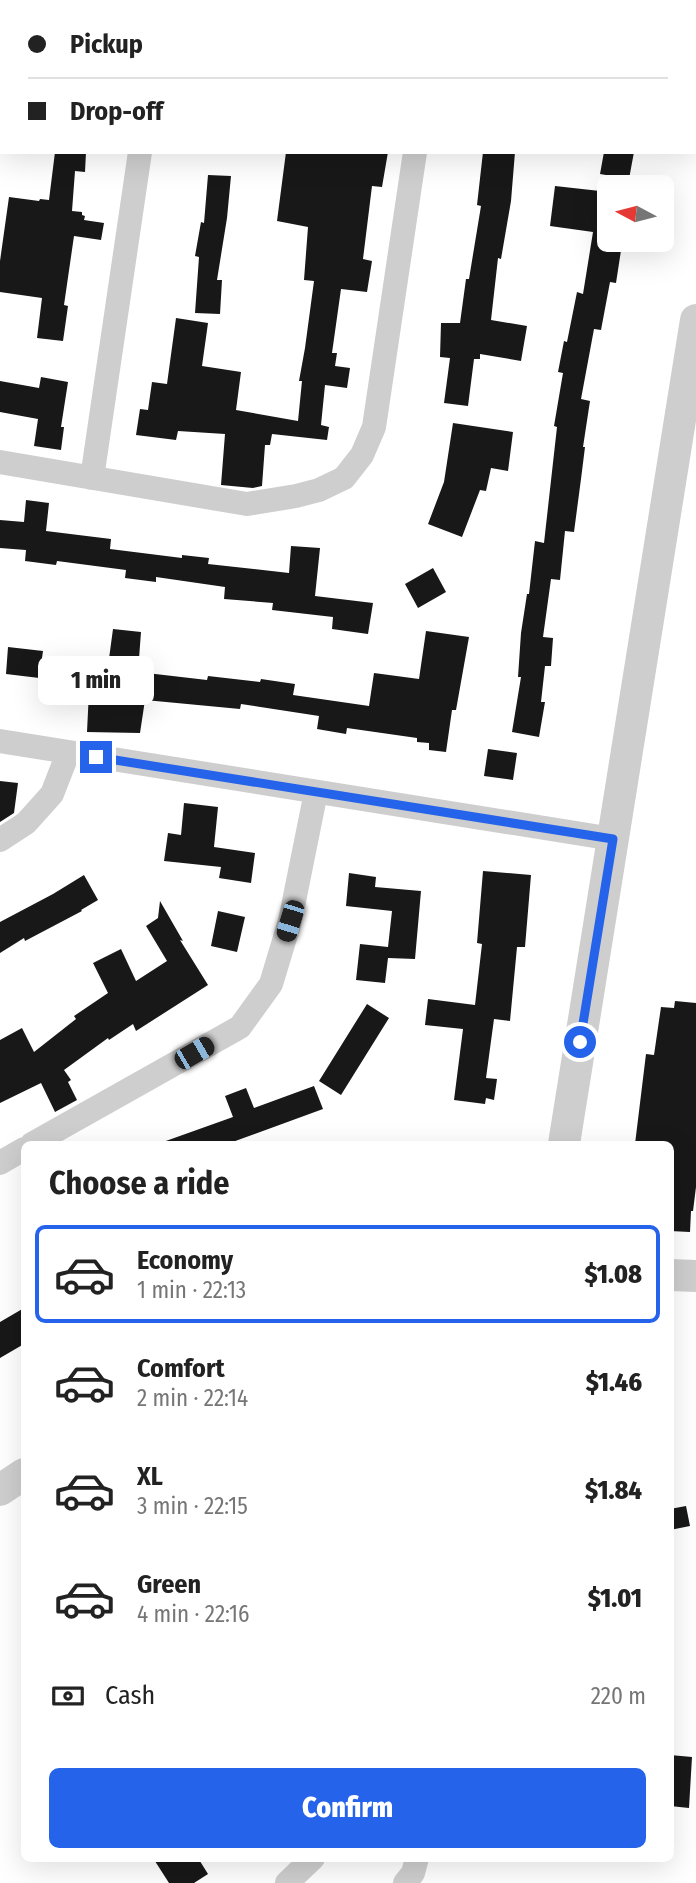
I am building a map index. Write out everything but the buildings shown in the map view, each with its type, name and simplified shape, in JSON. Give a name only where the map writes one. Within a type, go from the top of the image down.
[{"type":"street","points":[[92,478],[141,154]]},
{"type":"street","points":[[0,462],[247,504],[319,490],[344,478],[362,454],[374,427],[415,154]]},
{"type":"street","points":[[564,1141],[693,361],[696,320]]},
{"type":"street","points":[[0,741],[613,839]]},
{"type":"street","points":[[0,840],[26,823],[52,794],[68,753]]},
{"type":"street","points":[[37,1141],[240,1027],[271,984],[290,921],[316,792]]},
{"type":"street","points":[[0,1163],[21,1151]]},
{"type":"street","points":[[674,1275],[696,1276]]},
{"type":"street","points":[[0,1490],[21,1476]]},
{"type":"street","points":[[287,1883],[309,1862]]},
{"type":"street","points":[[405,1883],[413,1874],[416,1862]]},
{"type":"route","points":[[96,757],[613,839],[580,1042]]}]
